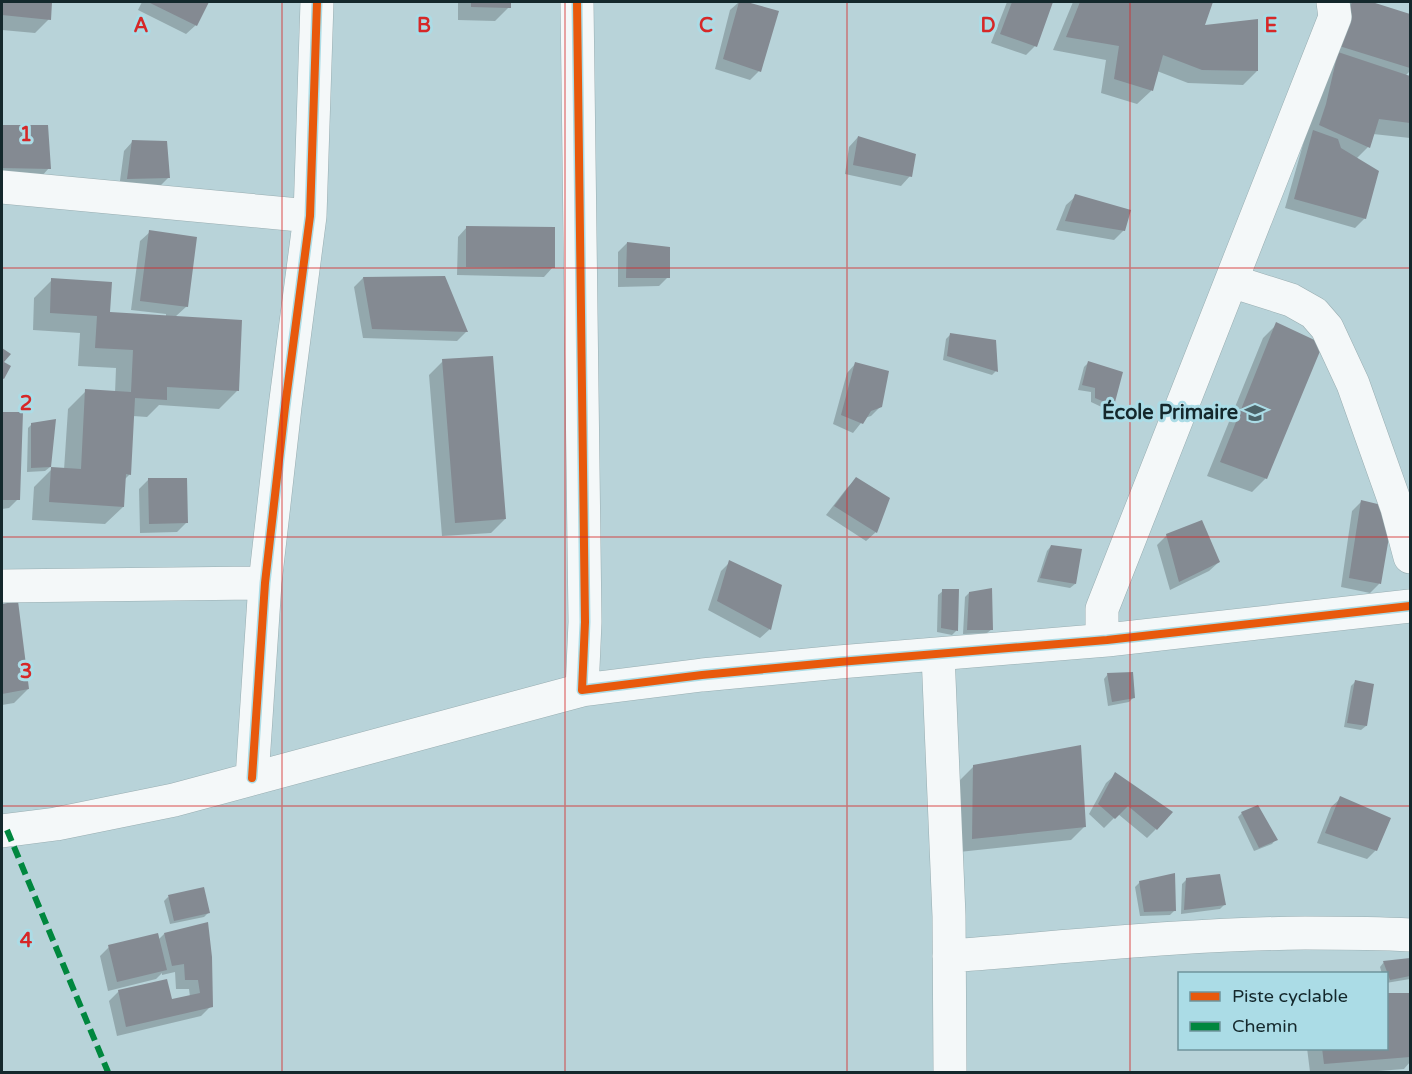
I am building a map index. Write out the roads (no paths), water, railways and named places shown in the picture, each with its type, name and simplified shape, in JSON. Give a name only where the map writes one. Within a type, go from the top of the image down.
[{"type":"street","points":[[252,778],[265,583],[310,216],[317,2]]},
{"type":"street","points":[[577,2],[585,622],[582,690]]},
{"type":"street","points":[[1107,640],[1102,627],[1102,609],[1335,17],[1334,2]]},
{"type":"street","points":[[2,187],[310,216]]},
{"type":"street","points":[[1231,280],[1291,300],[1314,313],[1327,328],[1353,384],[1397,508],[1410,557]]},
{"type":"street","points":[[2,586],[265,583]]},
{"type":"street","points":[[2,831],[56,824],[174,800],[582,690],[702,675],[838,662],[1107,640],[1410,606]]},
{"type":"street","points":[[938,654],[950,956],[950,1072]]},
{"type":"street","points":[[950,956],[1260,933],[1410,935]]},
{"type":"place","name":"École Primaire","points":[[1255,413]]}]
